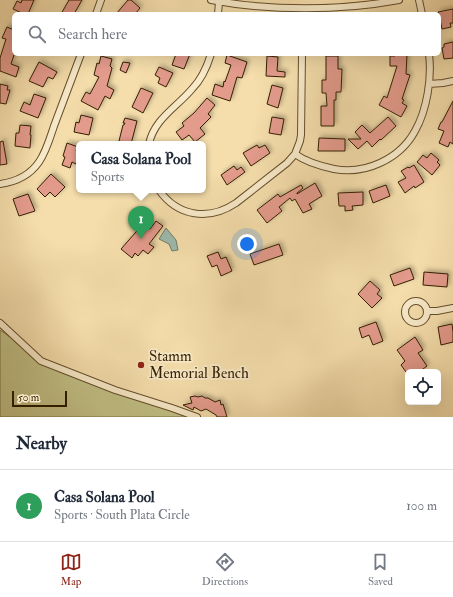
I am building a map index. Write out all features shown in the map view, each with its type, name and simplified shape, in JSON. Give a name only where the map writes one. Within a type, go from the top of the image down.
[{"type":"street","points":[[97,12],[101,0]]},
{"type":"street","points":[[211,0],[302,11],[399,0]]},
{"type":"street","points":[[419,0],[422,12]]},
{"type":"street","points":[[218,12],[220,2]]},
{"type":"street","points":[[0,184],[20,178],[34,168],[39,162],[80,56]]},
{"type":"street","points":[[150,141],[153,132],[161,120],[199,82],[210,56]]},
{"type":"street","points":[[161,193],[174,206],[181,209],[198,214],[214,213],[236,203],[287,163],[295,154],[301,135],[302,56]]},
{"type":"street","points":[[295,154],[304,160],[319,166],[338,170],[358,170],[379,164],[398,152],[415,132],[422,116],[429,84],[429,56]]},
{"type":"street","points":[[429,84],[453,81]]},
{"type":"street","points":[[427,311],[453,308]]},
{"type":"street","points":[[0,322],[41,361],[115,390],[197,417]]},
{"type":"shaded area","points":[[166,228],[176,240],[178,250],[172,251],[169,244],[159,239]]},
{"type":"shaded area","points":[[0,330],[51,365],[187,417],[0,417]]},
{"type":"building","points":[[22,0],[34,0],[29,12],[20,12],[13,9],[17,1],[21,3]]},
{"type":"building","points":[[69,0],[82,0],[75,12],[62,12]]},
{"type":"building","points":[[128,0],[131,0],[140,8],[137,12],[118,12]]},
{"type":"building","points":[[453,9],[453,23],[450,23],[451,27],[442,29],[441,12],[438,12]]},
{"type":"building","points":[[7,27],[12,29],[12,56],[14,56],[11,64],[19,67],[16,77],[0,71],[0,58],[6,39],[2,38]]},
{"type":"building","points":[[453,42],[453,58],[444,59],[442,48],[444,47],[444,44]]},
{"type":"building","points":[[101,56],[112,59],[110,66],[112,68],[107,86],[114,90],[110,99],[105,96],[98,110],[81,101],[86,92],[90,94],[99,77],[94,75],[97,63],[99,64]]},
{"type":"building","points":[[175,56],[189,56],[184,69],[172,65]]},
{"type":"building","points":[[227,56],[247,62],[242,78],[237,77],[230,101],[212,95],[215,84],[223,87],[231,65],[225,63]]},
{"type":"building","points":[[267,56],[278,57],[277,71],[285,72],[285,77],[266,76]]},
{"type":"building","points":[[326,56],[338,56],[338,69],[342,69],[341,92],[336,92],[336,100],[334,100],[334,126],[321,126],[321,106],[327,106],[326,93],[322,93],[322,80],[326,80]]},
{"type":"building","points":[[390,56],[407,56],[406,74],[410,75],[402,99],[404,100],[402,103],[407,106],[401,117],[379,105],[384,96],[387,98],[397,66],[390,66]]},
{"type":"building","points":[[39,62],[57,72],[53,79],[48,77],[43,87],[29,81]]},
{"type":"building","points":[[123,62],[130,63],[126,73],[120,70]]},
{"type":"building","points":[[159,67],[173,73],[166,87],[158,83],[160,78],[155,75]]},
{"type":"building","points":[[0,84],[8,86],[7,90],[10,90],[6,104],[0,103]]},
{"type":"building","points":[[272,85],[283,88],[278,108],[267,104]]},
{"type":"building","points":[[141,88],[153,93],[143,113],[132,107]]},
{"type":"building","points":[[34,94],[46,98],[38,118],[20,111],[24,102],[30,105]]},
{"type":"building","points":[[207,98],[215,105],[208,114],[211,117],[200,128],[205,134],[196,141],[194,141],[189,135],[182,140],[176,132],[184,126],[182,123],[194,113]]},
{"type":"building","points":[[453,101],[453,144],[450,142],[448,147],[439,143],[444,131],[438,129]]},
{"type":"building","points":[[81,115],[93,118],[89,135],[74,132],[76,122],[79,123]]},
{"type":"building","points":[[272,117],[284,119],[281,135],[269,133]]},
{"type":"building","points":[[388,117],[396,126],[372,147],[367,141],[358,149],[348,139],[361,139],[355,132],[362,125],[370,133]]},
{"type":"building","points":[[125,118],[137,121],[132,141],[119,141],[123,125],[125,123],[123,123]]},
{"type":"building","points":[[20,125],[31,126],[30,148],[15,146],[16,133],[19,133]]},
{"type":"building","points":[[319,138],[345,139],[345,151],[318,151]]},
{"type":"building","points":[[3,141],[7,164],[0,165],[0,142]]},
{"type":"building","points":[[67,143],[76,146],[76,164],[72,162],[70,168],[62,165],[65,157],[63,156]]},
{"type":"building","points":[[257,145],[259,148],[265,145],[270,153],[251,166],[243,153]]},
{"type":"building","points":[[431,153],[439,160],[437,162],[440,165],[432,175],[417,162],[423,155],[427,158]]},
{"type":"building","points":[[414,165],[424,182],[415,188],[414,186],[405,193],[398,182],[406,178],[401,171]]},
{"type":"building","points":[[234,166],[237,170],[241,167],[245,172],[227,185],[221,175]]},
{"type":"building","points":[[51,174],[65,187],[55,197],[50,192],[45,197],[37,189]]},
{"type":"building","points":[[315,183],[322,196],[309,204],[312,209],[303,213],[295,199],[292,201],[290,198],[279,207],[282,211],[267,223],[257,210],[278,194],[280,197],[301,185],[303,188],[297,194]]},
{"type":"building","points":[[386,185],[390,196],[373,203],[369,191]]},
{"type":"building","points":[[363,192],[363,205],[352,206],[353,210],[345,211],[345,206],[339,206],[338,193]]},
{"type":"building","points":[[28,194],[35,211],[19,216],[13,199]]},
{"type":"building","points":[[156,221],[163,226],[149,244],[154,247],[148,254],[143,250],[138,256],[135,253],[132,258],[121,249],[143,224],[150,229]]},
{"type":"building","points":[[279,244],[283,255],[254,265],[250,254]]},
{"type":"building","points":[[218,252],[221,259],[226,257],[232,271],[221,276],[217,265],[212,267],[207,256]]},
{"type":"building","points":[[410,268],[414,279],[394,286],[390,275]]},
{"type":"building","points":[[424,272],[448,274],[447,287],[423,285]]},
{"type":"building","points":[[370,281],[380,290],[377,294],[382,298],[372,308],[358,294]]},
{"type":"building","points":[[376,322],[383,341],[373,345],[369,335],[362,338],[359,328]]},
{"type":"building","points":[[452,324],[453,342],[441,345],[438,327]]},
{"type":"building","points":[[415,337],[423,350],[418,353],[427,366],[423,369],[405,369],[405,371],[401,365],[405,361],[397,350]]},
{"type":"building","points":[[202,396],[215,402],[220,400],[221,405],[223,404],[227,417],[217,417],[206,409],[201,411],[194,407],[193,410],[183,405],[192,403],[190,397]]},
{"type":"place","name":"Casa Solana Pool","points":[[141,239]]},
{"type":"place","name":"Stamm Memorial Bench","points":[[141,365]]}]
